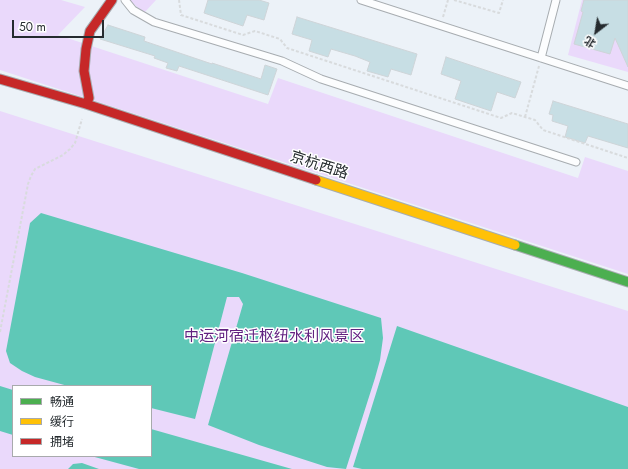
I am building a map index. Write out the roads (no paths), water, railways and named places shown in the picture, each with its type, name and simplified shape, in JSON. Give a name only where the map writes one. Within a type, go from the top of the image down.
[{"type":"street","points":[[86,104],[89,98],[84,71],[86,49],[90,31],[112,0]]},
{"type":"street","name":"京杭西路","points":[[0,79],[86,104],[628,282]]},
{"type":"lane","points":[[125,0],[133,10],[154,22],[282,61],[321,79],[576,162]]},
{"type":"lane","points":[[361,0],[628,86]]},
{"type":"lane","points":[[541,58],[556,0]]},
{"type":"park label","name":"中运河宿迁枢纽水利风景区","points":[[274,337]]}]
